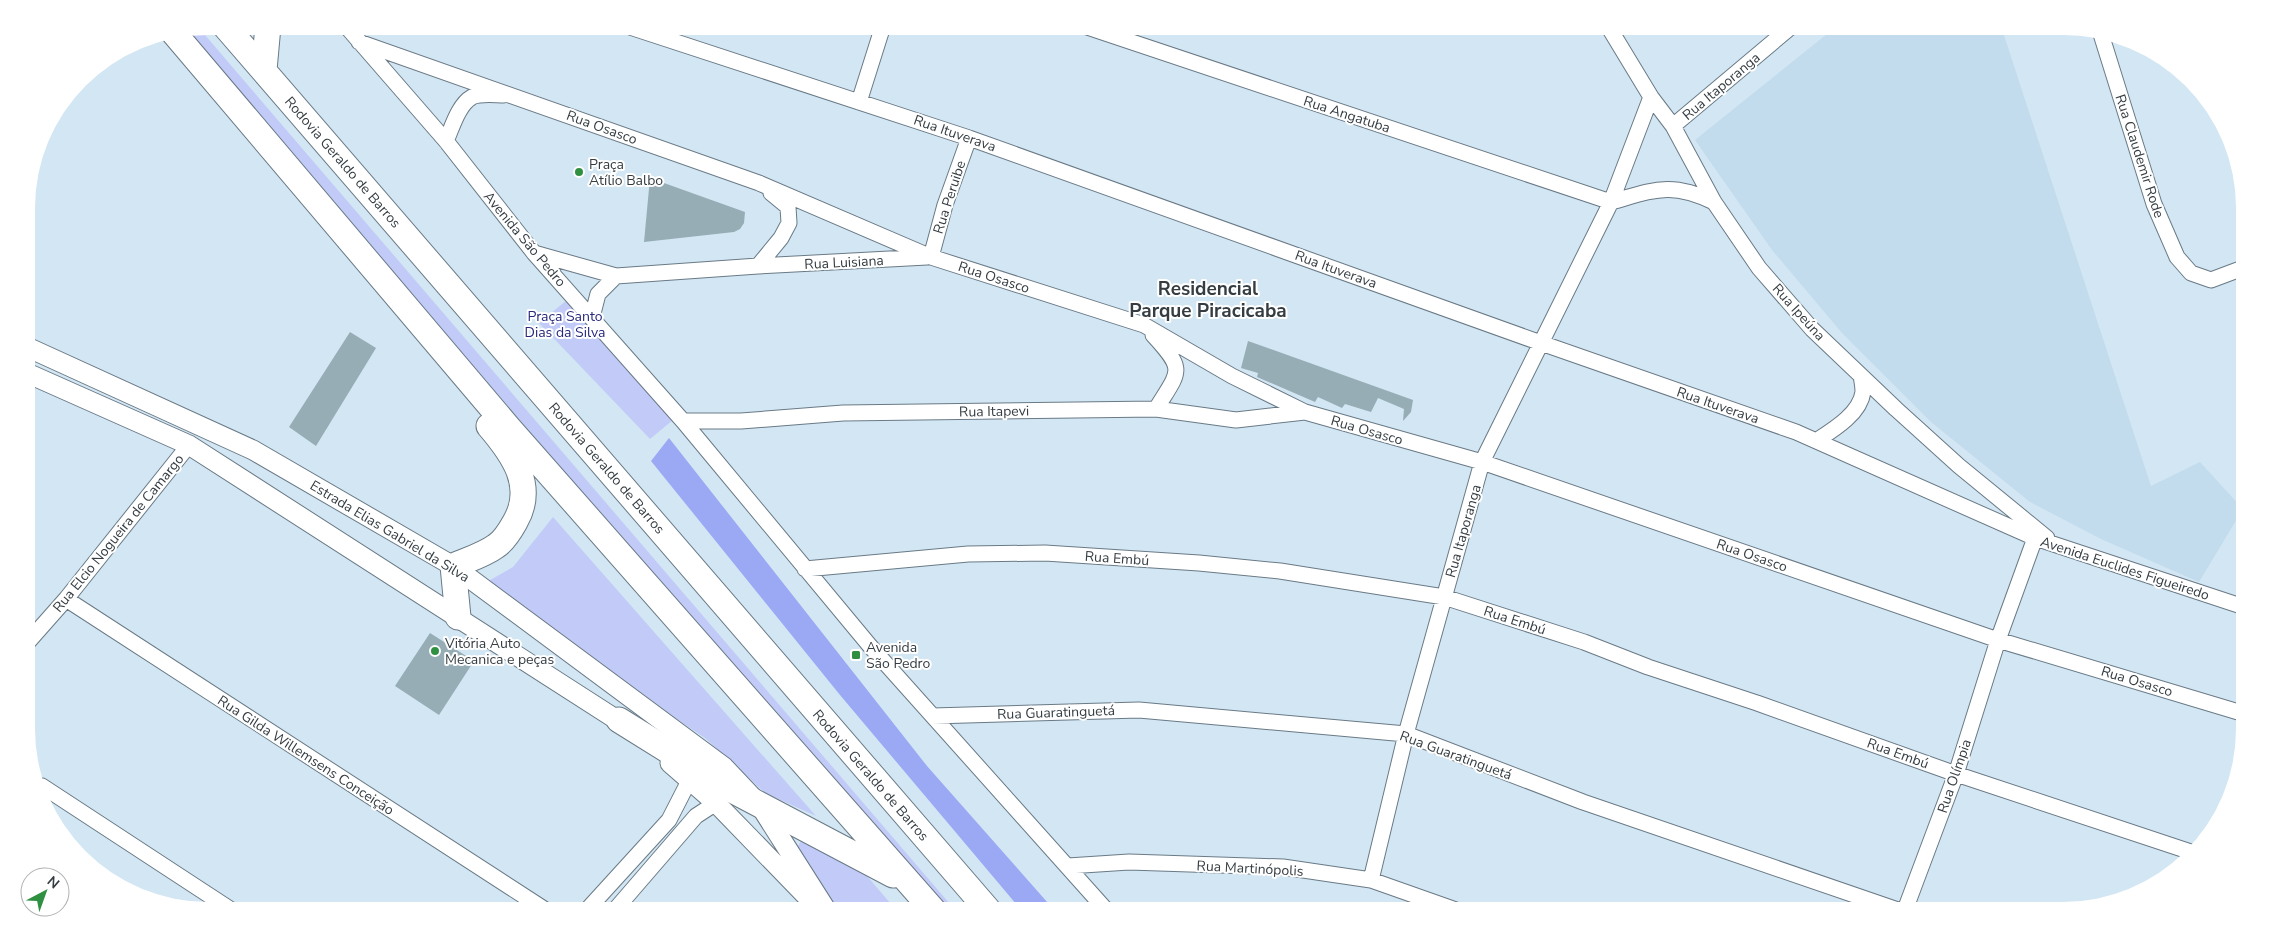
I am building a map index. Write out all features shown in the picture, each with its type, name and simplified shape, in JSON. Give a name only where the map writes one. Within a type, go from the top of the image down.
[{"type":"highway","name":"Rodovia Geraldo de Barros","points":[[233,35],[981,902]]},
{"type":"highway","points":[[264,70],[267,35]]},
{"type":"highway","points":[[178,37],[404,306],[926,902]]},
{"type":"highway","points":[[404,306],[429,354],[496,435],[520,473],[525,490],[521,511],[510,531],[496,546],[454,566],[458,617]]},
{"type":"highway","points":[[619,720],[759,804],[907,882]]},
{"type":"street","name":"Avenida São Pedro","points":[[353,35],[446,141],[534,253],[683,421],[805,569],[1099,902]]},
{"type":"street","name":"Rua Ituverava","points":[[655,35],[969,138],[1541,343],[1796,432],[2035,538]]},
{"type":"street","points":[[859,102],[880,35]]},
{"type":"street","name":"Rua Angatuba","points":[[1111,35],[1611,202]]},
{"type":"street","name":"Rua Ipeúna","points":[[1611,35],[1651,97],[1673,126],[1714,202],[1759,268],[1812,329],[1959,466],[2055,544]]},
{"type":"street","name":"Rua Itaporanga","points":[[1673,126],[1781,35]]},
{"type":"street","name":"Rua Claudemir Rode","points":[[2103,40],[2154,204],[2177,257],[2190,273],[2211,280],[2236,271]]},
{"type":"street","name":"Rua Osasco","points":[[358,42],[759,183],[930,257],[1144,325],[1232,376],[1305,412],[1482,462],[1998,640],[2236,711]]},
{"type":"street","name":"Rua Osasco","points":[[446,141],[456,118],[473,96],[510,94]]},
{"type":"street","name":"Rua Itaporanga","points":[[1371,880],[1406,734],[1482,462],[1611,202],[1651,97]]},
{"type":"street","name":"Rua Peruibe","points":[[930,257],[944,205],[969,138]]},
{"type":"street","points":[[758,266],[781,238],[789,223],[788,207],[759,183]]},
{"type":"street","points":[[1611,202],[1666,188],[1693,192],[1714,202]]},
{"type":"street","name":"Rua Luisiana","points":[[534,253],[616,276],[930,257]]},
{"type":"street","points":[[592,317],[598,294],[616,276]]},
{"type":"street","points":[[1144,325],[1174,358],[1176,376],[1156,409]]},
{"type":"street","name":"Estrada Elias Gabriel da Silva","points":[[35,351],[253,450],[454,566],[724,766],[759,804],[821,902]]},
{"type":"street","points":[[1816,441],[1836,428],[1858,406],[1862,393],[1861,376]]},
{"type":"street","points":[[35,377],[189,445],[619,720],[716,803],[812,902]]},
{"type":"street","name":"Rua Itapevi","points":[[683,421],[740,421],[843,413],[1156,409],[1236,420],[1305,412]]},
{"type":"street","name":"Rua Elcio Nogueira de Camargo","points":[[35,634],[189,445]]},
{"type":"street","name":"Avenida Euclides Figueiredo","points":[[2035,538],[2236,604]]},
{"type":"street","name":"Rua Olímpia","points":[[1908,902],[1956,774],[1998,640],[2035,538]]},
{"type":"street","name":"Rua Embú","points":[[805,569],[968,554],[1045,553],[1198,563],[1280,571],[1444,598],[1584,642],[1648,667],[1757,703],[1956,774],[2186,850]]},
{"type":"street","name":"Rua Gilda Willemsens Conceição","points":[[66,598],[533,902]]},
{"type":"street","name":"Rua Guaratinguetá","points":[[933,716],[1139,710],[1406,734],[1584,802],[1875,902]]},
{"type":"street","points":[[594,902],[669,820],[690,779]]},
{"type":"street","points":[[46,789],[219,902]]},
{"type":"street","points":[[622,902],[696,816],[716,803]]},
{"type":"street","name":"Rua Martinópolis","points":[[1068,866],[1129,862],[1283,867],[1371,880],[1433,902]]},
{"type":"shaded area","points":[[1826,35],[2004,35],[2151,486],[2200,462],[2236,501],[2236,521],[2199,582],[2101,539],[2030,502],[1931,422],[1842,333],[1772,250],[1695,140]]},
{"type":"shaded area","points":[[669,438],[927,766],[1047,902],[1014,902],[840,695],[651,461]]},
{"type":"green space","points":[[205,35],[948,902],[933,902],[190,36]]},
{"type":"green space","name":"Praça Santo Dias da Silva","points":[[567,300],[673,420],[650,439],[539,323]]},
{"type":"green space","points":[[553,517],[816,816],[765,793],[705,738],[485,583],[513,567]]},
{"type":"green space","points":[[801,841],[820,843],[867,876],[889,902],[830,902],[795,851]]},
{"type":"building","points":[[650,178],[745,212],[744,223],[740,229],[734,232],[644,242]]},
{"type":"building","points":[[350,332],[376,348],[316,446],[289,427]]},
{"type":"building","points":[[1248,341],[1413,400],[1411,412],[1403,421],[1404,409],[1378,398],[1371,412],[1345,404],[1342,408],[1318,397],[1315,402],[1257,377],[1258,373],[1241,368]]},
{"type":"building","points":[[430,633],[474,661],[439,715],[395,686]]},
{"type":"place","name":"Praça Atílio Balbo","points":[[579,172]]},
{"type":"place","name":"Vitória Auto Mecanica e peças","points":[[435,651]]},
{"type":"place","name":"Avenida São Pedro","points":[[856,655]]},
{"type":"district","name":"Residencial Parque Piracicaba","points":[[1208,299]]}]
